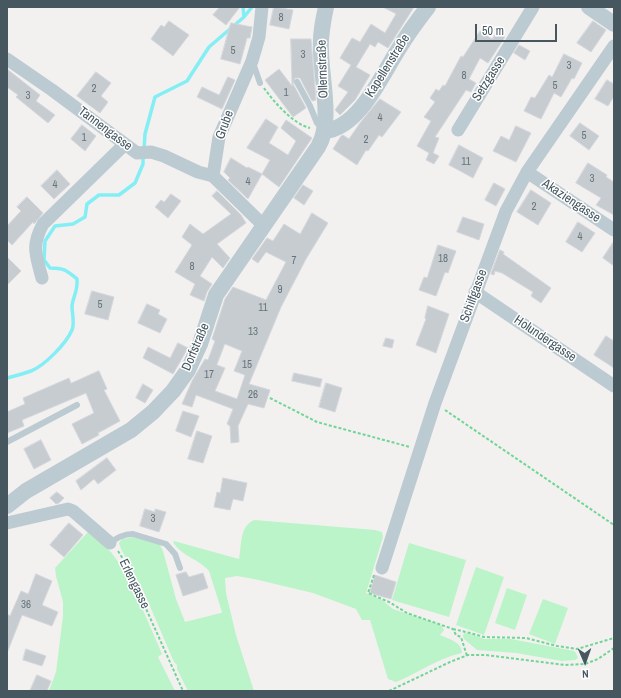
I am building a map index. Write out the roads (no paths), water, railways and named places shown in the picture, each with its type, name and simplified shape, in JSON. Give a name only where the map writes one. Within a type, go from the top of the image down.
[{"type":"street","name":"Grube","points":[[212,176],[219,137],[252,61],[259,37],[262,7]]},
{"type":"street","name":"Ollernstraße","points":[[325,131],[321,35],[326,7]]},
{"type":"street","name":"Kapellenstraße","points":[[325,131],[336,129],[343,124],[374,92],[411,29],[428,7]]},
{"type":"street","name":"Setzgasse","points":[[458,130],[533,7]]},
{"type":"street","points":[[589,7],[614,24]]},
{"type":"street","name":"Schilfgasse","points":[[382,568],[435,403],[506,211],[528,172],[614,46]]},
{"type":"street","name":"Tannengasse","points":[[7,59],[52,90],[124,145],[137,153],[151,152],[164,156],[198,172],[212,176]]},
{"type":"street","name":"Dorfstraße","points":[[7,506],[26,491],[131,430],[153,412],[173,391],[188,370],[200,344],[216,295],[318,147],[325,131]]},
{"type":"street","points":[[42,278],[35,252],[38,234],[43,224],[124,145]]},
{"type":"street","name":"Akaziengasse","points":[[528,172],[614,230]]},
{"type":"street","points":[[212,176],[264,226]]},
{"type":"street","name":"Holundergasse","points":[[475,292],[614,386]]},
{"type":"street","points":[[7,523],[68,509],[73,511],[110,543]]},
{"type":"lane","points":[[252,61],[260,82]]},
{"type":"lane","points":[[297,82],[317,123],[325,131]]},
{"type":"lane","points":[[7,442],[77,405]]},
{"type":"lane","points":[[110,543],[119,536],[132,534],[166,544],[175,554],[180,568]]},
{"type":"waterway","points":[[243,7],[244,17]]},
{"type":"waterway","points":[[144,150],[145,134],[155,97],[187,81],[209,47],[244,17],[252,7]]},
{"type":"waterway","points":[[7,378],[31,371],[48,360],[65,342],[73,327],[72,306],[77,287],[77,279],[65,270],[50,268],[44,260],[45,241],[55,226],[73,224],[85,217],[87,204],[99,195],[119,195],[135,183],[143,164],[143,156]]}]
